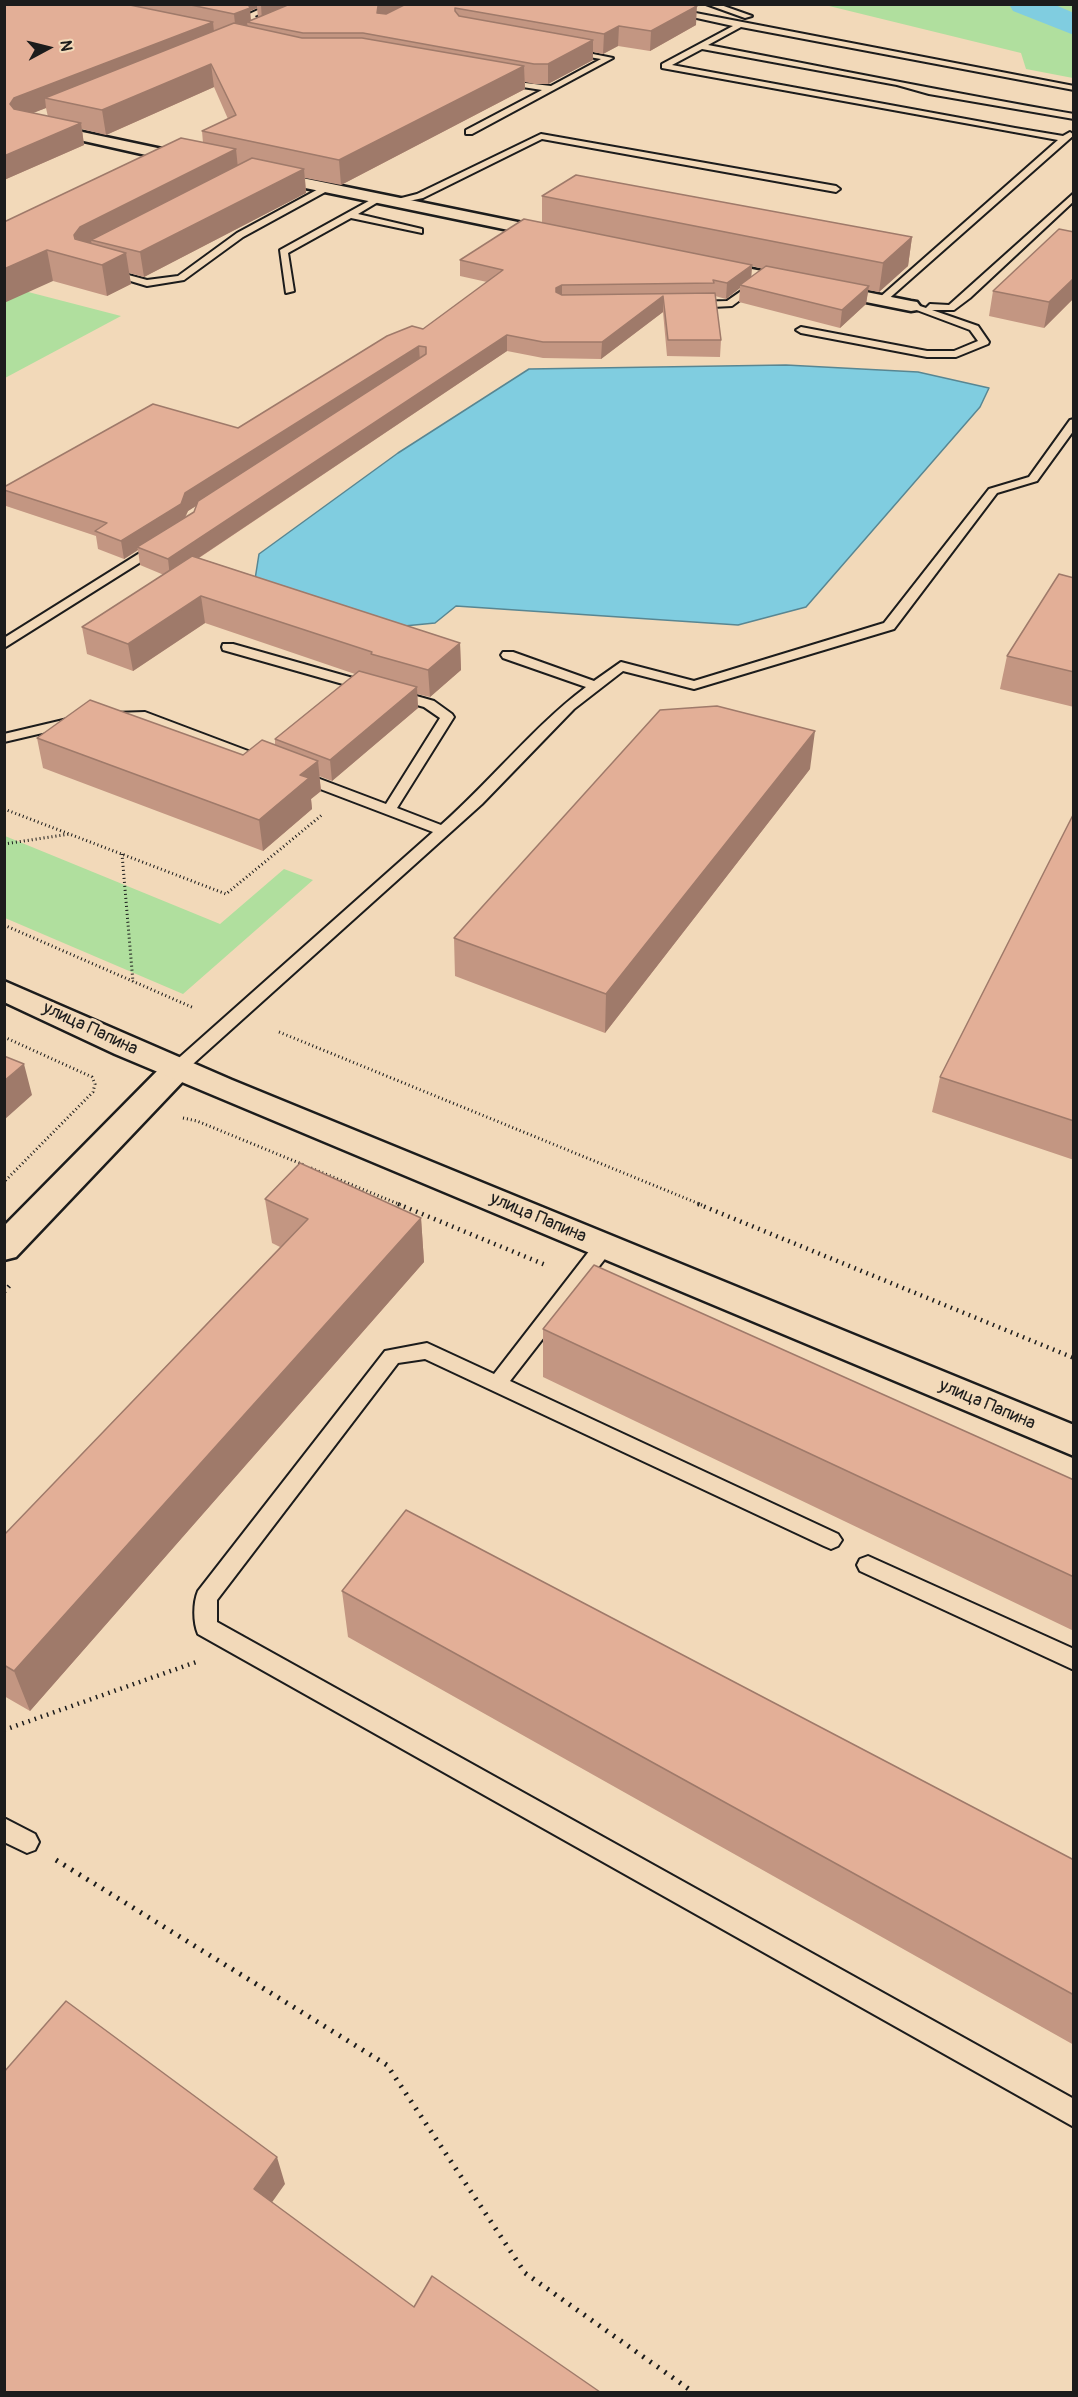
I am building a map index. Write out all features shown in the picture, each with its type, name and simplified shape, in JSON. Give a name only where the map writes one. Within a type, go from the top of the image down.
[{"type":"street","points":[[246,37],[266,29]]},
{"type":"street","points":[[46,115],[24,124],[213,164]]},
{"type":"street","points":[[251,175],[570,237]]},
{"type":"street","points":[[696,263],[911,306]]},
{"type":"street","name":"улица Папина","points":[[4,990],[177,1068],[1074,1441]]},
{"type":"street","points":[[4,1248],[177,1068]]},
{"type":"lane","points":[[266,29],[251,15],[278,4]]},
{"type":"lane","points":[[636,4],[1074,88]]},
{"type":"lane","points":[[710,4],[837,44]]},
{"type":"lane","points":[[740,25],[665,66],[866,102],[923,115],[1065,139]]},
{"type":"lane","points":[[700,46],[898,83],[929,92],[1074,117]]},
{"type":"lane","points":[[469,132],[609,58],[563,50]]},
{"type":"lane","points":[[489,80],[534,88],[554,88]]},
{"type":"lane","points":[[882,300],[1074,130]]},
{"type":"lane","points":[[289,291],[283,252],[349,215],[387,200],[420,196],[541,136],[836,189]]},
{"type":"lane","points":[[96,270],[147,283],[181,278],[240,235],[324,189]]},
{"type":"lane","points":[[911,306],[951,308],[967,296],[1074,196]]},
{"type":"lane","points":[[349,215],[419,231]]},
{"type":"lane","points":[[681,305],[729,304],[765,277]]},
{"type":"lane","points":[[801,330],[927,354],[956,354],[984,342],[974,328],[911,306]]},
{"type":"lane","points":[[177,1068],[477,801],[569,706],[621,666],[694,685],[889,626],[993,491],[1033,479],[1074,422]]},
{"type":"lane","points":[[4,644],[171,537]]},
{"type":"lane","points":[[228,647],[429,704],[447,717],[389,810]]},
{"type":"lane","points":[[508,655],[596,686]]},
{"type":"lane","points":[[4,738],[95,718],[145,716],[444,831]]},
{"type":"lane","points":[[497,1384],[604,1246]]},
{"type":"lane","points":[[831,1540],[427,1351],[392,1356],[206,1598],[206,1627],[1074,2114]]},
{"type":"lane","points":[[868,1565],[1074,1660]]},
{"type":"lane","points":[[4,1829],[27,1842]]},
{"type":"path","points":[[4,808],[226,894],[347,795]]},
{"type":"path","points":[[4,844],[71,834]]},
{"type":"path","points":[[122,854],[133,982]]},
{"type":"path","points":[[4,926],[194,1008]]},
{"type":"path","points":[[279,1032],[1074,1358]]},
{"type":"path","points":[[4,1037],[92,1077],[95,1084],[93,1092],[4,1182]]},
{"type":"path","points":[[176,1118],[197,1121],[579,1279]]},
{"type":"path","points":[[4,1292],[12,1283]]},
{"type":"path","points":[[4,1730],[240,1646]]},
{"type":"path","points":[[27,1842],[387,2065],[525,2273],[693,2392]]},
{"type":"green space","points":[[825,5],[1073,5],[1073,78],[1026,69],[1021,53]]},
{"type":"green space","points":[[5,286],[121,316],[5,378]]},
{"type":"green space","points":[[5,836],[220,924],[284,869],[313,880],[183,994],[5,918]]},
{"type":"water","points":[[786,365],[918,372],[989,388],[980,407],[806,607],[738,625],[456,606],[435,623],[353,631],[253,592],[259,554],[398,453],[529,369]]},
{"type":"building","points":[[4,4],[125,4],[213,22],[14,98],[10,104],[14,109],[81,123],[4,156]]},
{"type":"building","points":[[186,4],[248,4],[250,8],[234,14]]},
{"type":"building","points":[[290,4],[382,4],[378,6],[377,13],[386,14],[406,4],[689,4],[697,6],[651,31],[619,26],[604,34],[455,8],[459,16],[593,40],[548,64],[534,64],[363,33],[303,33],[247,22]]},
{"type":"building","points":[[234,23],[302,38],[362,38],[524,66],[339,160],[202,131],[236,115],[211,64],[102,110],[45,98]]},
{"type":"building","points":[[181,138],[236,149],[80,227],[74,235],[75,239],[126,253],[102,265],[47,250],[4,269],[4,222]]},
{"type":"building","points":[[252,158],[304,169],[140,252],[91,240]]},
{"type":"building","points":[[576,175],[912,237],[883,263],[542,196]]},
{"type":"building","points":[[524,219],[752,265],[727,283],[713,280],[714,283],[562,285],[556,288],[556,292],[562,295],[715,293],[721,340],[668,340],[663,296],[602,342],[543,342],[507,335],[168,559],[137,547],[194,512],[198,501],[426,354],[426,347],[419,346],[185,493],[181,504],[121,541],[95,531],[107,523],[4,490],[4,487],[153,404],[238,428],[387,336],[412,326],[423,329],[503,270],[460,260]]},
{"type":"building","points":[[1059,229],[1074,232],[1074,278],[1049,302],[993,291]]},
{"type":"building","points":[[766,266],[869,286],[842,310],[740,285]]},
{"type":"building","points":[[192,556],[460,643],[428,670],[371,654],[372,652],[201,596],[128,644],[82,627]]},
{"type":"building","points":[[1059,574],[1074,578],[1074,672],[1007,656]]},
{"type":"building","points":[[359,671],[417,687],[330,760],[275,739]]},
{"type":"building","points":[[90,700],[243,755],[262,740],[318,761],[300,775],[309,778],[259,820],[37,738]]},
{"type":"building","points":[[717,706],[815,731],[606,994],[454,938],[660,710]]},
{"type":"building","points":[[1074,813],[1074,1121],[940,1077]]},
{"type":"building","points":[[4,1056],[24,1064],[4,1081]]},
{"type":"building","points":[[300,1163],[421,1218],[14,1671],[4,1665],[4,1535],[308,1219],[265,1199]]},
{"type":"building","points":[[594,1265],[1074,1480],[1074,1577],[543,1329]]},
{"type":"building","points":[[406,1510],[1074,1860],[1074,1995],[342,1591]]},
{"type":"building","points":[[66,2001],[277,2157],[254,2189],[414,2307],[432,2276],[600,2392],[4,2392],[4,2072]]},
{"type":"waterway","points":[[1024,4],[1074,25]]}]
